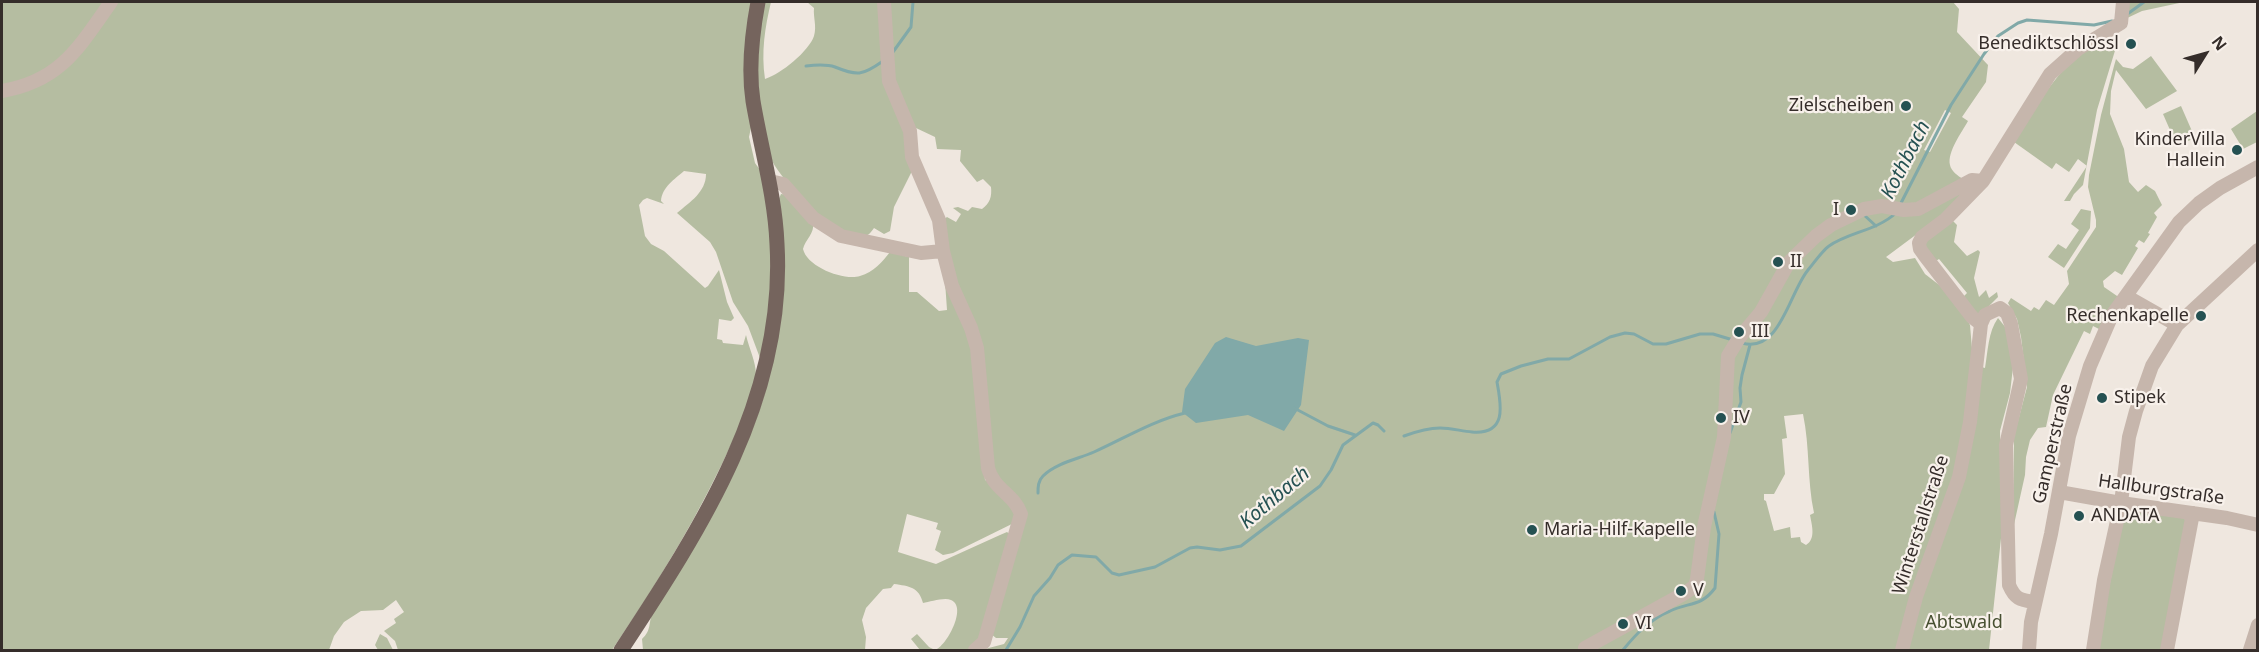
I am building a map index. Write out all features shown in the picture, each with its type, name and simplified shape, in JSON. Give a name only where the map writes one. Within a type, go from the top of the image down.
[{"type":"main road","points":[[621,651],[670,575],[727,472],[756,404],[767,361],[777,302],[777,243],[770,181],[751,82],[754,27],[758,2]]},
{"type":"street","points":[[2,91],[34,82],[58,69],[70,57],[111,2]]},
{"type":"street","points":[[884,2],[888,73],[895,99],[910,131],[912,157],[928,189],[939,220],[951,286],[971,328],[977,348],[990,478],[1014,501],[1021,514],[979,646]]},
{"type":"street","points":[[2034,602],[2016,598],[2009,585],[2006,445],[2021,379],[2014,336],[2007,313],[2000,308],[1985,315],[1981,324],[1972,317],[1925,256],[1919,243],[1922,237],[1946,219],[1983,181],[2050,74],[2121,12]]},
{"type":"street","name":"Gamperstraße","points":[[2029,651],[2034,602],[2069,436],[2090,366],[2112,315],[2179,222],[2213,193],[2258,166]]},
{"type":"street","points":[[1585,648],[1685,593],[1696,583],[1707,511],[1724,437],[1726,366],[1735,344],[1761,312],[1793,257],[1831,225],[1861,210],[1882,206],[1918,209],[1972,180],[1983,181]]},
{"type":"street","points":[[770,181],[783,184],[820,225],[841,236],[921,253],[943,251]]},
{"type":"street","points":[[2093,651],[2104,580],[2121,503],[2129,437],[2152,366],[2176,325],[2258,250]]},
{"type":"street","points":[[2126,296],[2176,325]]},
{"type":"street","name":"Winterstallstraße","points":[[1902,651],[1916,597],[1959,477],[1970,422],[1981,324]]},
{"type":"street","name":"Hallburgstraße","points":[[2059,492],[2258,525]]},
{"type":"street","points":[[2167,651],[2193,513]]},
{"type":"street","points":[[2250,651],[2258,625]]},
{"type":"green space","points":[[2,2],[752,2],[752,123],[749,137],[755,163],[763,174],[773,240],[772,305],[760,358],[748,326],[733,302],[716,252],[710,242],[677,213],[700,191],[706,174],[684,171],[664,192],[661,201],[664,204],[647,198],[639,205],[645,236],[651,244],[664,251],[705,288],[719,270],[727,302],[734,318],[731,321],[719,319],[717,339],[722,340],[723,343],[743,345],[746,335],[756,370],[754,389],[722,464],[694,519],[663,572],[612,650],[398,650],[395,641],[384,631],[396,623],[394,619],[404,612],[396,600],[383,610],[361,611],[344,622],[334,636],[329,650],[2,650]]},
{"type":"green space","name":"Abtswald","points":[[763,2],[771,2],[764,40],[765,79],[794,61],[811,42],[815,32],[814,8],[807,2],[1953,2],[1959,9],[1957,32],[1988,65],[1986,82],[1962,117],[1968,121],[1953,148],[1950,165],[1953,171],[1963,179],[1981,177],[1960,202],[1886,257],[1893,262],[1915,258],[1925,274],[1952,295],[1970,325],[1973,361],[1978,366],[1985,368],[1990,335],[1998,318],[2006,328],[2013,367],[2010,393],[2000,431],[2002,529],[1989,650],[981,650],[1004,644],[1008,638],[996,638],[991,634],[990,628],[1022,519],[953,553],[943,555],[935,550],[941,531],[936,529],[938,523],[907,514],[898,552],[936,564],[1007,532],[1012,536],[983,636],[971,650],[935,650],[945,642],[954,626],[956,604],[948,599],[923,603],[913,588],[894,584],[891,588],[883,589],[866,608],[862,620],[866,637],[865,650],[643,650],[642,639],[649,629],[654,608],[683,563],[728,484],[753,429],[762,401],[775,353],[781,302],[783,257],[778,201],[781,194],[788,195],[813,223],[813,230],[803,249],[811,262],[827,271],[845,276],[860,276],[874,269],[890,252],[909,257],[909,292],[917,292],[939,311],[947,310],[944,267],[973,346],[985,480],[992,483],[999,482],[990,463],[978,338],[948,265],[943,220],[947,217],[956,222],[961,214],[953,208],[958,207],[968,211],[972,207],[982,209],[990,200],[991,187],[983,179],[977,182],[960,161],[961,150],[937,149],[935,137],[916,128],[907,132],[913,169],[894,207],[890,231],[884,234],[874,228],[864,237],[860,237],[835,230],[824,223],[809,209],[782,175],[769,154],[761,114],[758,82]],"holes":[[[1945,110],[1951,113],[1930,152],[1924,150]],[[1803,414],[1814,513],[1810,515],[1812,536],[1806,545],[1801,542],[1800,537],[1791,538],[1790,527],[1774,531],[1764,500],[1764,494],[1774,494],[1785,474],[1782,439],[1787,438],[1784,416]]]},
{"type":"green space","points":[[2126,2],[2184,2],[2142,11],[2125,19]]},
{"type":"green space","points":[[2111,37],[2117,40],[2117,44],[2097,110],[2087,166],[2078,159],[2069,172],[2056,163],[2052,169],[2014,142],[2046,92],[2064,69],[2085,49]]},
{"type":"green space","points":[[2151,56],[2177,91],[2146,109],[2116,70],[2111,91],[2110,114],[2124,149],[2129,182],[2138,192],[2146,185],[2155,191],[2162,205],[2154,213],[2157,217],[2148,233],[2150,234],[2144,243],[2139,240],[2135,246],[2138,248],[2122,275],[2115,271],[2103,281],[2104,287],[2120,298],[2099,329],[2093,326],[2090,334],[2084,331],[2053,395],[2046,427],[2038,428],[2030,440],[2013,529],[2014,436],[2027,387],[2017,319],[2008,303],[2011,298],[2031,311],[2034,307],[2039,310],[2046,300],[2054,305],[2069,284],[2067,271],[2096,227],[2088,187],[2089,175],[2101,115],[2116,59],[2123,67],[2133,69]]},
{"type":"green space","points":[[2181,106],[2195,138],[2177,146],[2163,114]]},
{"type":"green space","points":[[2257,111],[2257,142],[2243,149],[2231,129]]},
{"type":"green space","points":[[2086,167],[2083,185],[2070,201],[2064,201]]},
{"type":"green space","points":[[2081,209],[2091,211],[2090,228],[2064,268],[2048,257],[2058,244],[2066,249],[2079,230],[2071,224]]},
{"type":"green space","points":[[1952,220],[1957,225],[1954,242],[1967,256],[1978,250],[1980,252],[1974,278],[1979,297],[1986,290],[1989,298],[1997,292],[1998,297],[1981,314],[1975,315],[1962,298],[1967,293],[1939,259],[1933,263],[1924,246],[1926,241]]},
{"type":"green space","points":[[2135,512],[2186,520],[2164,650],[2097,650],[2121,526],[2127,517]]},
{"type":"green space","points":[[380,634],[387,638],[393,650],[378,650],[375,645]]},
{"type":"green space","points":[[917,634],[935,650],[920,650],[911,639]]},
{"type":"water","points":[[1226,337],[1256,346],[1298,338],[1309,340],[1301,405],[1284,431],[1248,415],[1196,423],[1182,412],[1185,389],[1215,343]]},
{"type":"waterway","points":[[893,52],[911,27],[913,2]]},
{"type":"waterway","name":"Kothbach","points":[[2126,15],[2144,2]]},
{"type":"waterway","name":"Kothbach","points":[[1900,205],[1951,105],[1998,36],[2027,20],[2094,25],[2112,21]]},
{"type":"waterway","points":[[806,66],[828,65],[859,73],[870,70],[883,61]]},
{"type":"waterway","name":"Kothbach","points":[[1742,343],[1755,344],[1766,339],[1775,331],[1801,280],[1827,248],[1845,237],[1880,224],[1896,213]]},
{"type":"waterway","points":[[1864,215],[1876,226]]},
{"type":"waterway","name":"Kothbach","points":[[1404,436],[1435,428],[1472,432],[1492,429],[1500,416],[1497,382],[1501,374],[1548,359],[1569,359],[1610,337],[1625,333],[1634,334],[1653,344],[1666,344],[1700,334],[1713,334],[1733,340]]},
{"type":"waterway","points":[[1730,433],[1741,402],[1742,375],[1750,345]]},
{"type":"waterway","name":"Kothbach","points":[[1294,408],[1328,426],[1355,435]]},
{"type":"waterway","name":"Kothbach","points":[[1038,493],[1041,478],[1054,468],[1150,425],[1185,413]]},
{"type":"waterway","name":"Kothbach","points":[[1006,650],[1020,627],[1034,596],[1058,565],[1072,555],[1096,557],[1112,573],[1119,575],[1155,567],[1190,548],[1220,550],[1241,546],[1320,486],[1343,445],[1373,423],[1384,431]]},
{"type":"waterway","points":[[1623,650],[1656,618],[1700,601],[1715,588],[1719,534],[1714,512]]},
{"type":"place","name":"Benediktschlössl","points":[[2131,44]]},
{"type":"place","name":"Zielscheiben","points":[[1906,106]]},
{"type":"place","name":"KinderVilla Hallein","points":[[2237,150]]},
{"type":"place","name":"I","points":[[1851,210]]},
{"type":"place","name":"II","points":[[1778,262]]},
{"type":"place","name":"Rechenkapelle","points":[[2201,316]]},
{"type":"place","name":"III","points":[[1739,332]]},
{"type":"place","name":"Stipek","points":[[2102,398]]},
{"type":"place","name":"IV","points":[[1721,418]]},
{"type":"place","name":"ANDATA","points":[[2079,516]]},
{"type":"place","name":"Maria-Hilf-Kapelle","points":[[1532,530]]},
{"type":"place","name":"V","points":[[1681,591]]},
{"type":"place","name":"VI","points":[[1623,624]]}]
